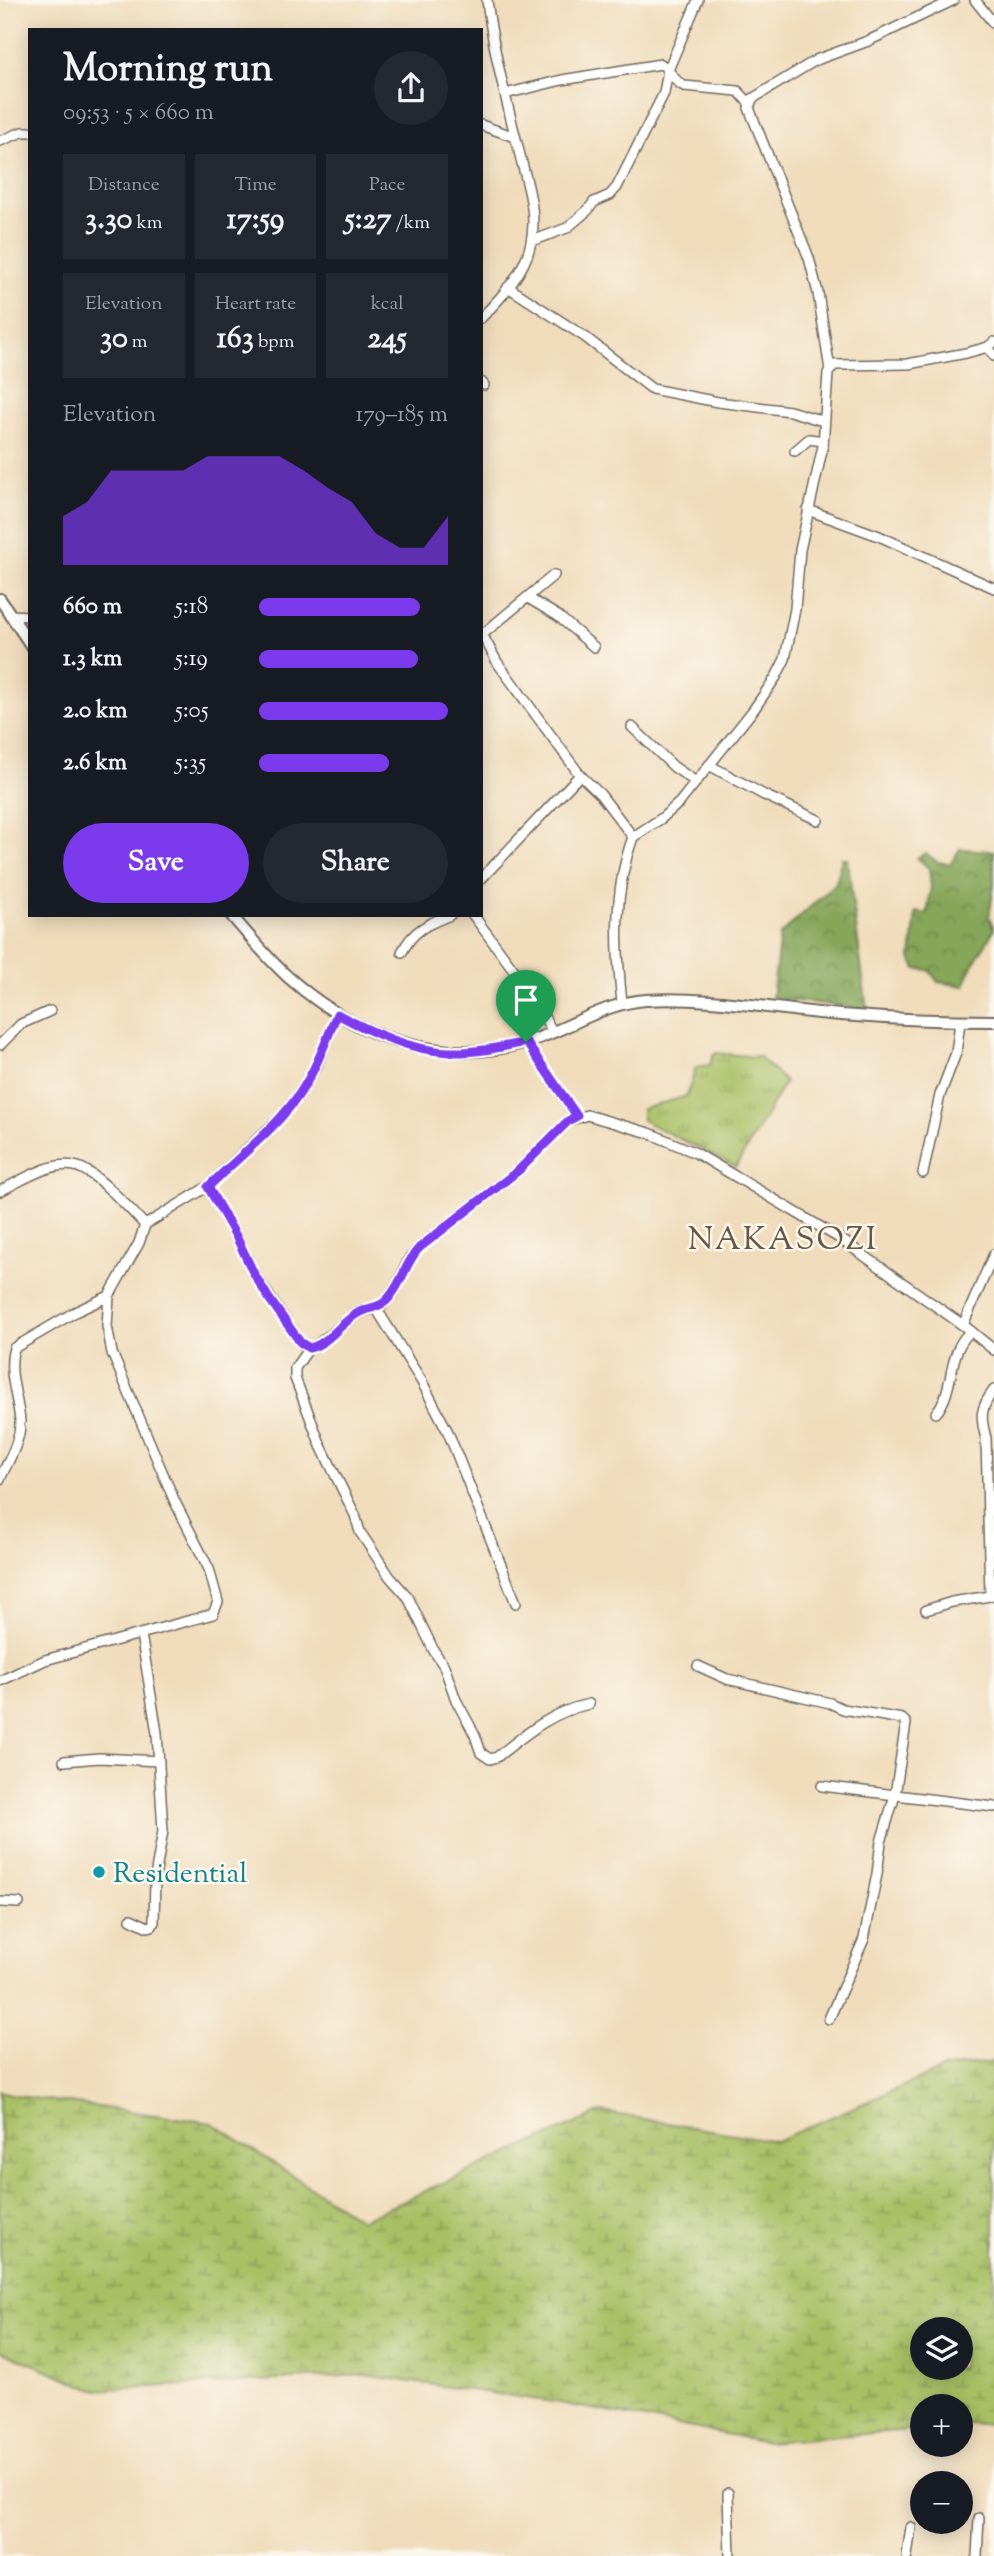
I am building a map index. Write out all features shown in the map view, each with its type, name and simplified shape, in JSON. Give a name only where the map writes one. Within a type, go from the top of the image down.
[{"type":"street","points":[[483,316],[508,287],[526,259],[531,241],[532,210],[487,0]]},
{"type":"street","points":[[531,241],[568,228],[589,210],[594,202],[610,195],[617,187],[664,93],[668,70],[698,0]]},
{"type":"street","points":[[830,370],[810,258],[772,169],[749,108],[750,104],[752,99],[769,87],[816,61],[867,41],[954,0]]},
{"type":"street","points":[[975,0],[994,24]]},
{"type":"street","points":[[505,94],[562,80],[660,64],[677,83],[695,89],[730,89],[738,92],[750,104]]},
{"type":"street","points":[[483,126],[515,137]]},
{"type":"street","points":[[0,141],[28,132]]},
{"type":"street","points":[[508,287],[585,337],[652,389],[718,402],[790,411],[823,421]]},
{"type":"street","points":[[622,1003],[617,936],[618,891],[633,837],[680,802],[754,709],[785,659],[796,609],[800,550],[823,441],[828,373],[834,366],[908,364],[991,344],[994,356]]},
{"type":"street","points":[[795,451],[809,439],[823,441]]},
{"type":"street","points":[[808,510],[879,536],[994,587]]},
{"type":"street","points":[[483,632],[554,575]]},
{"type":"street","points":[[528,598],[558,616],[594,647]]},
{"type":"street","points":[[0,599],[28,641]]},
{"type":"street","points":[[10,615],[28,616]]},
{"type":"street","points":[[483,635],[498,662],[580,775],[609,804],[633,837]]},
{"type":"street","points":[[632,727],[674,766],[696,782]]},
{"type":"street","points":[[709,765],[818,820]]},
{"type":"street","points":[[483,877],[580,775]]},
{"type":"street","points":[[233,917],[288,977],[337,1014],[364,1028],[429,1050],[469,1052],[526,1042],[622,1003],[645,1000],[680,1000],[840,1015],[960,1022],[994,1021]]},
{"type":"street","points":[[402,952],[426,924],[445,917]]},
{"type":"street","points":[[474,917],[522,981],[553,1032]]},
{"type":"street","points":[[0,1045],[21,1024],[50,1011]]},
{"type":"street","points":[[0,1681],[45,1660],[212,1614],[218,1602],[209,1569],[175,1502],[112,1353],[107,1326],[108,1296],[139,1243],[145,1225],[208,1187],[282,1116],[300,1094],[317,1065],[337,1014]]},
{"type":"street","points":[[923,1173],[940,1095],[956,1053],[960,1022]]},
{"type":"street","points":[[526,1042],[577,1116]]},
{"type":"street","points":[[589,1704],[555,1714],[533,1727],[497,1757],[491,1759],[481,1753],[475,1735],[456,1700],[444,1666],[408,1597],[390,1577],[360,1532],[355,1515],[321,1446],[295,1378],[295,1367],[309,1348],[318,1345],[358,1313],[382,1306],[393,1294],[409,1259],[419,1248],[519,1170],[568,1121],[577,1116],[594,1116],[649,1133],[696,1153],[839,1238],[994,1350]]},
{"type":"street","points":[[0,1191],[44,1170],[64,1166],[78,1167],[106,1186],[145,1225]]},
{"type":"street","points":[[208,1187],[268,1297],[300,1342],[309,1348]]},
{"type":"street","points":[[936,1413],[944,1403],[957,1347],[967,1328],[994,1254]]},
{"type":"street","points":[[0,1479],[19,1432],[12,1360],[15,1346],[108,1296]]},
{"type":"street","points":[[376,1308],[422,1382],[448,1432],[516,1603]]},
{"type":"street","points":[[926,1610],[952,1602],[990,1596],[986,1438],[981,1418],[987,1399],[994,1390]]},
{"type":"street","points":[[131,1919],[148,1927],[154,1922],[155,1877],[163,1830],[153,1705],[141,1634]]},
{"type":"street","points":[[698,1666],[727,1679],[830,1703],[843,1709],[902,1719],[906,1723],[895,1795],[881,1842],[864,1939],[829,2020]]},
{"type":"street","points":[[64,1761],[99,1758],[159,1761]]},
{"type":"street","points":[[822,1786],[994,1807]]},
{"type":"street","points":[[0,1902],[19,1903]]},
{"type":"street","points":[[728,2493],[730,2556]]},
{"type":"street","points":[[977,2556],[979,2518]]},
{"type":"street","points":[[907,2556],[910,2534]]},
{"type":"green space","points":[[960,849],[994,851],[994,886],[989,917],[994,929],[965,986],[938,982],[929,970],[916,969],[911,958],[916,912],[927,914],[931,887],[929,868],[917,858],[926,853],[937,862],[950,864]]},
{"type":"green space","points":[[842,858],[847,858],[867,1009],[772,998],[780,935],[836,883]]},
{"type":"green space","points":[[714,1053],[760,1057],[785,1082],[736,1167],[642,1120],[642,1109],[687,1096],[696,1067],[710,1065]]},
{"type":"green space","points":[[994,2062],[994,2423],[973,2424],[973,2394],[910,2394],[910,2430],[767,2442],[560,2403],[364,2375],[94,2390],[0,2350],[0,2091],[19,2096],[212,2123],[361,2220],[601,2112],[776,2141],[945,2068]]},
{"type":"place","name":"Residential","points":[[99,1872]]},
{"type":"district","name":"NAKASOZI","points":[[783,1238]]},
{"type":"route","points":[[337,1014],[393,1040],[429,1050],[469,1052],[526,1042],[577,1116],[568,1121],[519,1170],[419,1248],[409,1259],[393,1294],[382,1306],[358,1313],[318,1345],[306,1347],[268,1297],[208,1187],[282,1116],[300,1094],[317,1065],[337,1014]]}]
